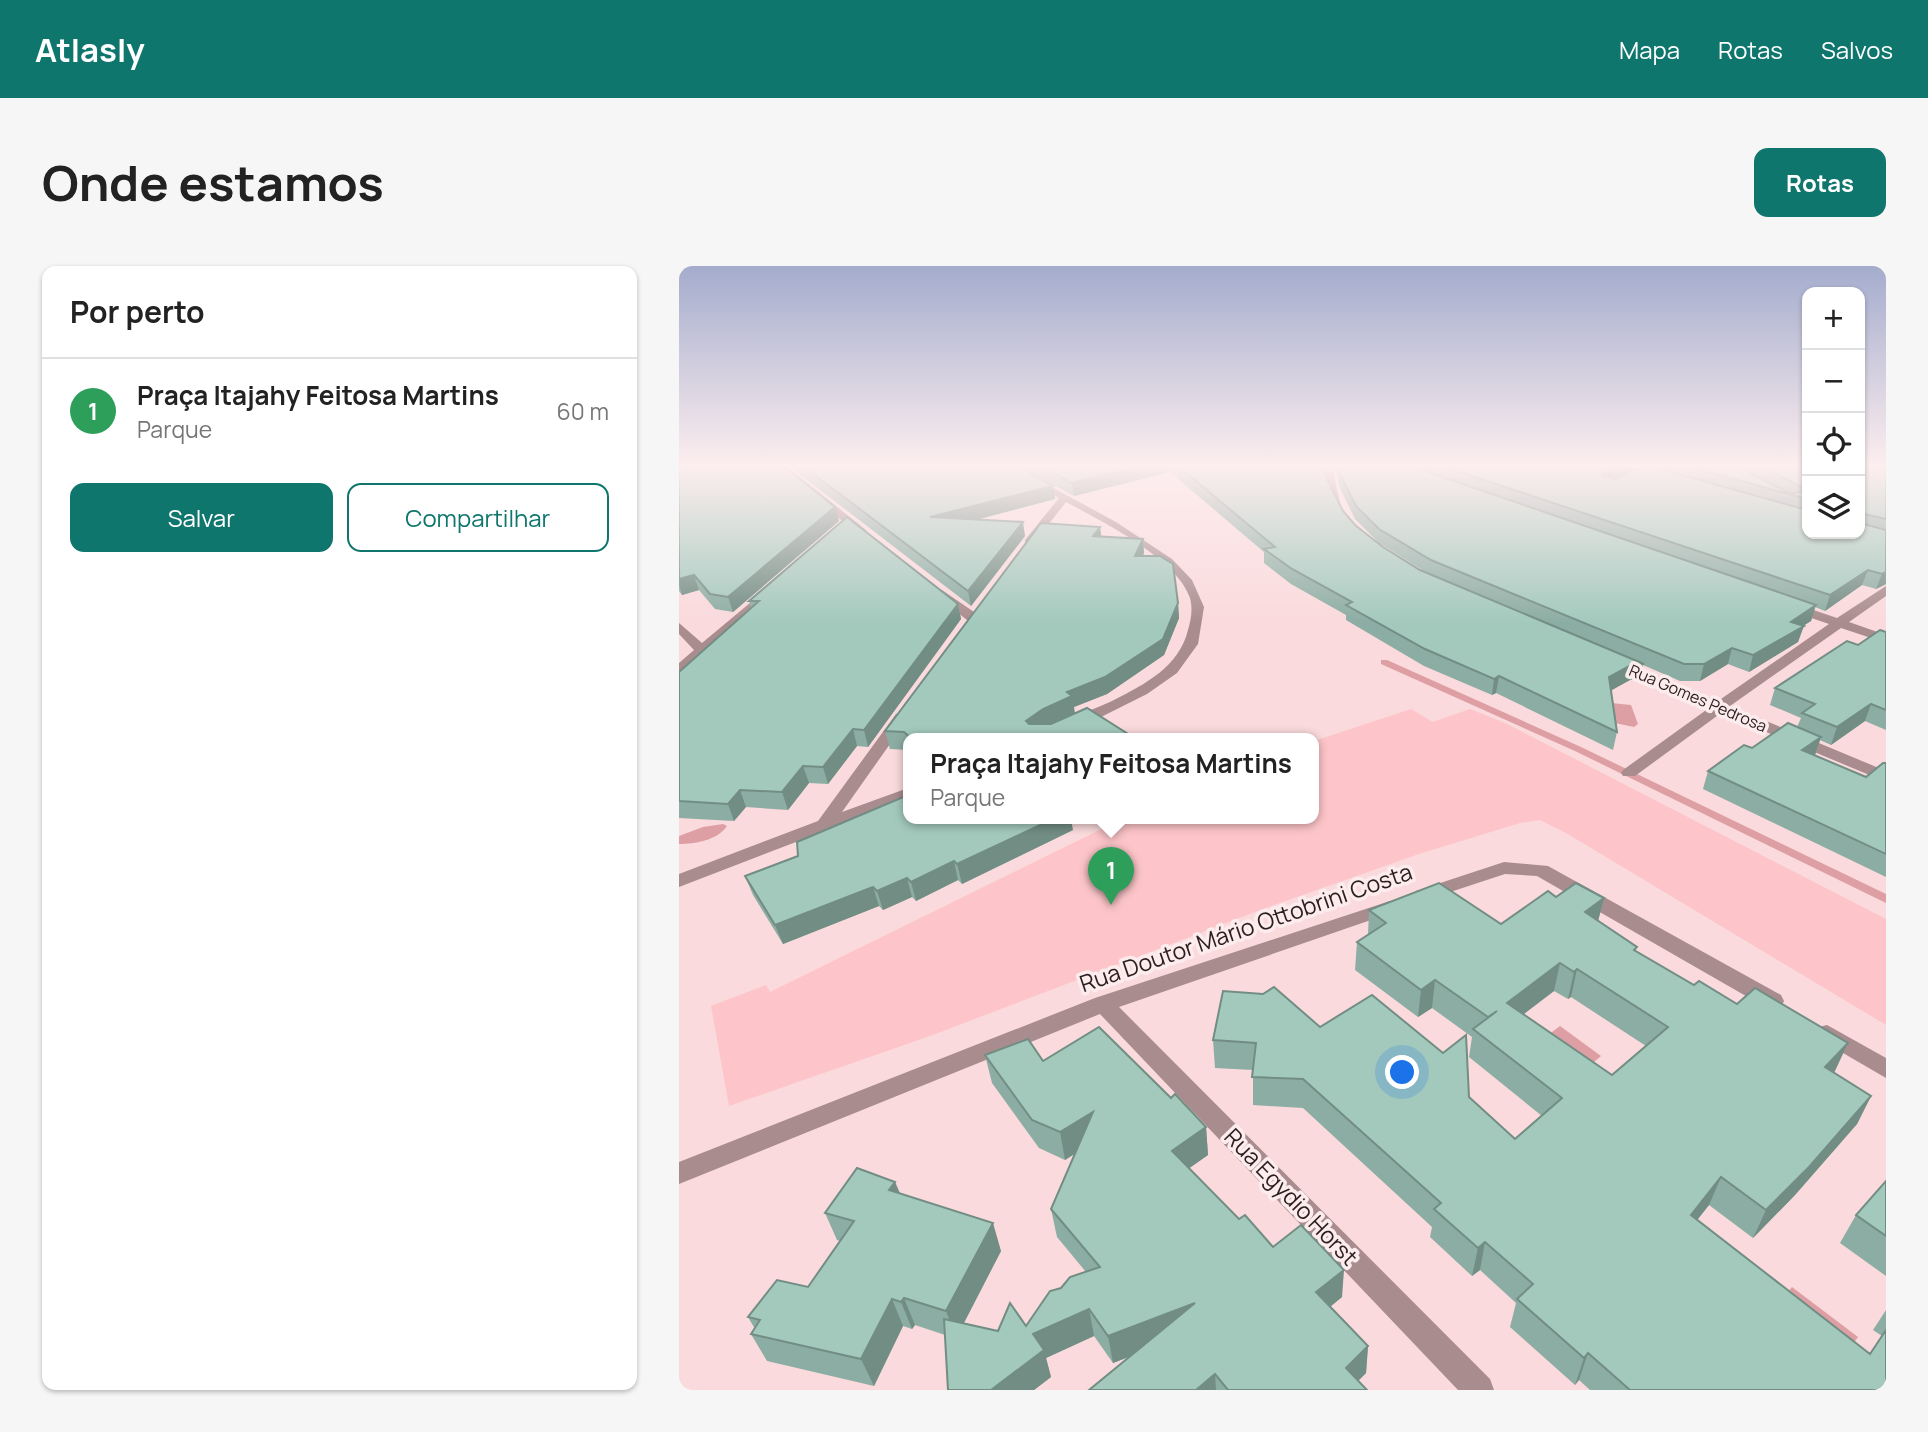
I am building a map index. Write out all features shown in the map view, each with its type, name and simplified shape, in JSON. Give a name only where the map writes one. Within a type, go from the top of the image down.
[{"type":"street","points":[[845,518],[870,539]]},
{"type":"street","points":[[1022,552],[1048,518]]},
{"type":"street","points":[[1053,733],[1115,704],[1175,668],[1191,647],[1198,617],[1196,596],[1179,569],[1100,518]]},
{"type":"street","points":[[838,532],[849,522]]},
{"type":"street","points":[[679,670],[775,586]]},
{"type":"street","points":[[934,587],[972,617]]},
{"type":"street","points":[[1629,773],[1719,706],[1886,590]]},
{"type":"street","points":[[1775,601],[1886,639]]},
{"type":"street","points":[[679,627],[702,650]]},
{"type":"street","name":"Rua Gomes Pedrosa","points":[[1607,659],[1886,778]]},
{"type":"street","points":[[822,828],[909,705]]},
{"type":"street","points":[[679,881],[903,795]]},
{"type":"street","name":"Rua Doutor Mário Ottobrini Costa","points":[[679,1173],[1103,1004],[1504,868],[1541,870],[1553,876],[1791,1012]]},
{"type":"street","name":"Rua Egydio Horst","points":[[1103,1004],[1479,1390]]},
{"type":"street","points":[[1815,1026],[1886,1069]]},
{"type":"shaded area","points":[[1611,703],[1631,705],[1638,724],[1634,727],[1615,723]]},
{"type":"shaded area","points":[[1411,709],[1433,722],[1470,709],[1505,723],[1886,919],[1886,1025],[1540,820],[1520,823],[1419,854],[1263,909],[930,1036],[729,1106],[711,1006],[766,985],[770,992],[1112,824],[1319,824],[1319,739]]},
{"type":"shaded area","points":[[723,824],[727,826],[712,838],[679,844],[679,836],[703,827]]},
{"type":"shaded area","points":[[1560,1026],[1601,1056],[1586,1069],[1544,1038]]},
{"type":"shaded area","points":[[1792,1287],[1858,1337],[1843,1357],[1776,1306]]},
{"type":"building","points":[[679,518],[821,518],[728,597],[710,594],[694,575],[679,579]]},
{"type":"building","points":[[845,518],[849,518],[958,604],[864,730],[853,729],[823,767],[803,766],[782,792],[740,790],[728,804],[679,801],[679,672],[759,601],[749,601]]},
{"type":"building","points":[[872,518],[1023,522],[968,591]]},
{"type":"building","points":[[1241,518],[1349,518],[1383,547],[1420,570],[1644,664],[1633,664],[1609,677],[1617,732],[1499,676],[1494,679],[1425,649],[1346,605],[1352,602],[1292,569],[1264,549],[1275,547]]},
{"type":"building","points":[[1368,518],[1563,518],[1816,605],[1791,622],[1804,626],[1753,655],[1732,648],[1704,664],[1684,664],[1431,560],[1379,529]]},
{"type":"building","points":[[1600,518],[1802,518],[1802,539],[1865,539],[1865,524],[1886,530],[1886,572],[1882,574],[1868,570],[1830,595]]},
{"type":"building","points":[[1041,523],[1100,527],[1093,536],[1143,539],[1135,556],[1160,556],[1173,564],[1178,603],[1163,639],[1105,677],[1067,692],[1072,696],[1043,709],[1026,721],[1029,724],[1051,724],[1087,708],[1127,733],[885,731]]},
{"type":"building","points":[[1880,630],[1886,632],[1886,710],[1871,704],[1837,727],[1802,713],[1815,704],[1775,688],[1847,641],[1858,645]]},
{"type":"building","points":[[1788,723],[1821,737],[1802,750],[1866,777],[1886,763],[1886,854],[1708,771],[1744,745],[1752,748]]},
{"type":"building","points":[[903,797],[903,824],[1042,824],[957,864],[954,861],[911,882],[907,878],[877,891],[873,887],[775,925],[745,876],[798,856],[797,842]]},
{"type":"building","points":[[1439,883],[1501,924],[1548,891],[1556,897],[1576,883],[1604,898],[1585,912],[1637,947],[1634,950],[1694,985],[1699,981],[1737,1004],[1755,988],[1848,1043],[1825,1067],[1871,1096],[1809,1167],[1766,1210],[1721,1177],[1691,1215],[1870,1354],[1886,1330],[1886,1390],[1630,1390],[1588,1353],[1584,1358],[1517,1299],[1533,1284],[1485,1242],[1478,1248],[1434,1209],[1441,1203],[1303,1079],[1252,1077],[1256,1043],[1213,1040],[1223,991],[1263,994],[1274,987],[1320,1027],[1372,995],[1443,1053],[1466,1035],[1469,1097],[1515,1139],[1562,1098],[1473,1029],[1497,1011],[1488,1017],[1435,980],[1421,990],[1357,942],[1386,923],[1369,910]],"holes":[[[1560,963],[1574,972],[1577,969],[1668,1027],[1612,1075],[1507,1003]]]},
{"type":"building","points":[[1099,1027],[1171,1098],[1175,1094],[1206,1127],[1172,1151],[1239,1219],[1245,1215],[1273,1247],[1301,1225],[1344,1270],[1316,1292],[1368,1346],[1346,1368],[1367,1390],[1228,1390],[1215,1374],[1196,1390],[1089,1390],[1195,1303],[1108,1336],[1089,1309],[1033,1334],[1044,1350],[991,1390],[948,1390],[944,1319],[998,1331],[1010,1303],[1026,1326],[1050,1291],[1061,1288],[1070,1277],[1100,1267],[1051,1209],[1093,1112],[1060,1132],[1032,1120],[985,1055],[1028,1039],[1043,1061]]},
{"type":"building","points":[[857,1168],[895,1182],[889,1190],[993,1223],[946,1311],[904,1298],[901,1302],[892,1299],[861,1359],[751,1334],[760,1320],[748,1317],[777,1280],[808,1287],[854,1221],[825,1213]]},
{"type":"building","points":[[1886,1181],[1886,1236],[1856,1215]]},
{"type":"waterway","points":[[1384,662],[1578,749],[1886,899]]},
{"type":"place","name":"Praça Itajahy Feitosa Martins","points":[[1111,905]]}]
